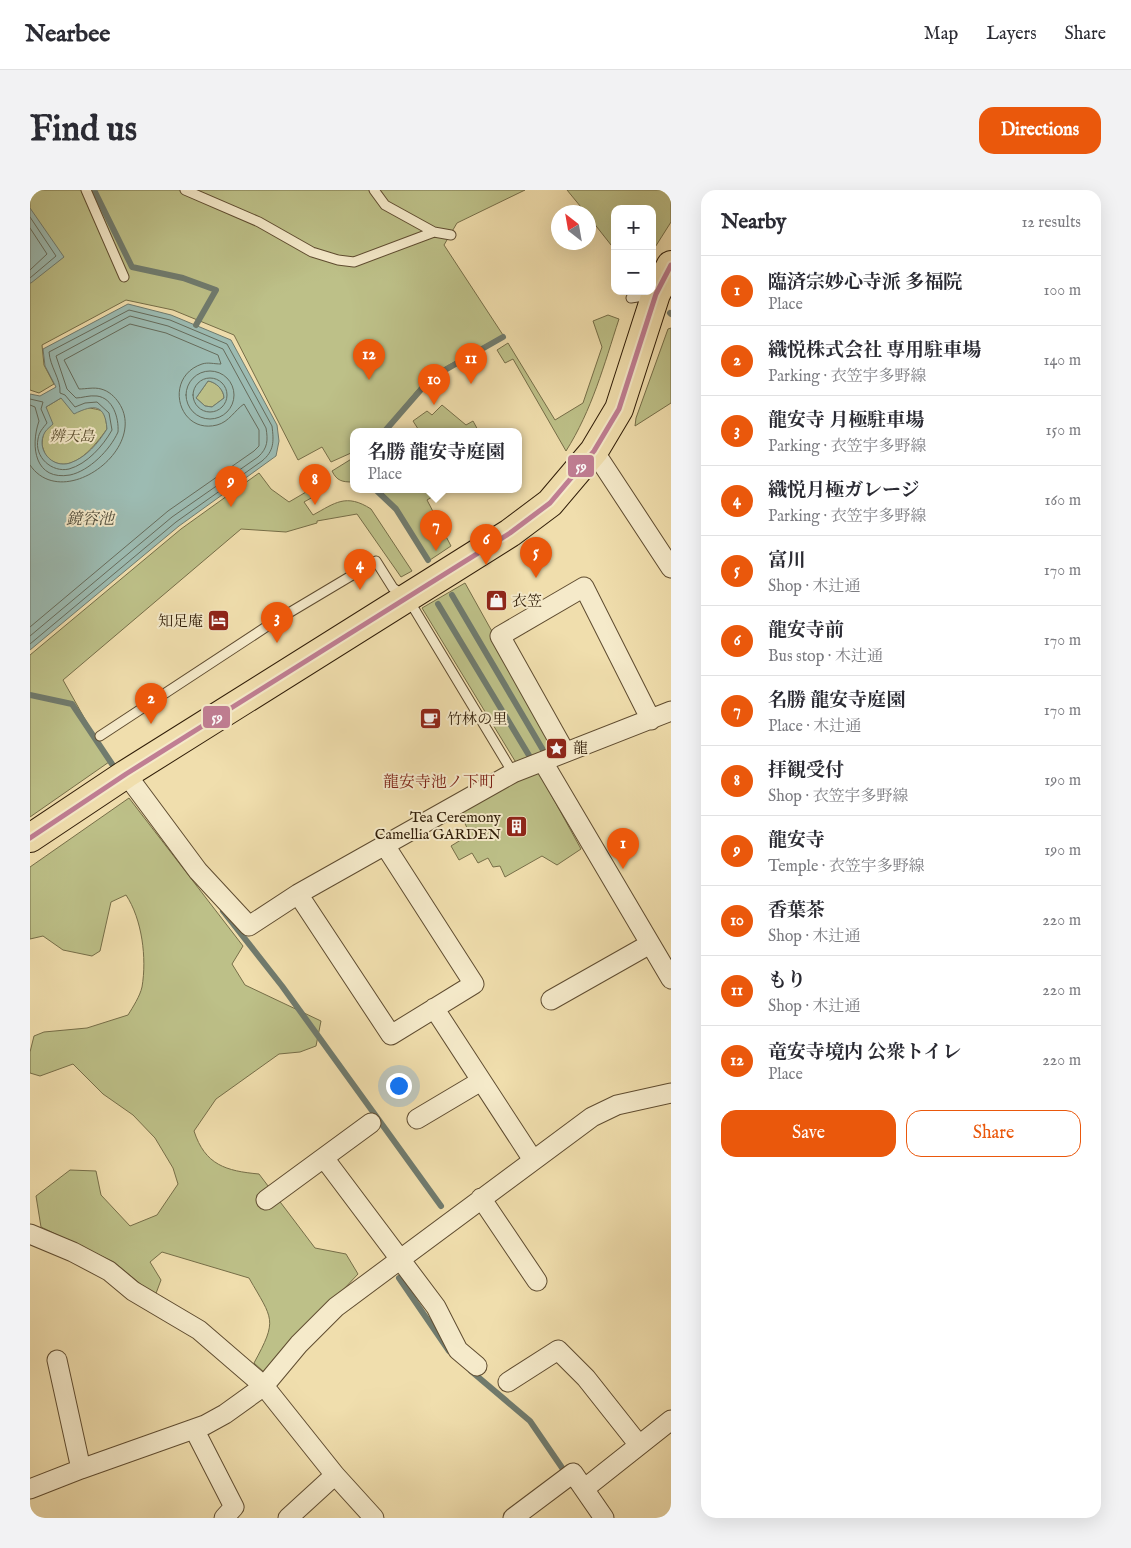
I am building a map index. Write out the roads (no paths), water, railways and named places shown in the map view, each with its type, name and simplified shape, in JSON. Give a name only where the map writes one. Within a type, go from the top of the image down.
[{"type":"main road","points":[[30,838],[126,774],[510,533],[550,503],[594,451],[619,409],[643,296],[671,265]]},
{"type":"street","points":[[594,451],[671,568]]},
{"type":"street","points":[[565,752],[500,636],[584,587],[650,720]]},
{"type":"street","points":[[126,774],[198,871],[249,926],[298,894],[384,844],[513,773],[671,712]]},
{"type":"street","points":[[543,762],[671,979]]},
{"type":"street","points":[[298,894],[391,1035],[474,984],[384,844]]},
{"type":"street","points":[[551,1000],[650,944]]},
{"type":"street","points":[[434,1008],[533,1160]]},
{"type":"street","points":[[417,1119],[481,1080]]},
{"type":"street","points":[[30,1489],[81,1468],[194,1429],[225,1414],[264,1386],[299,1344],[336,1307],[592,1117],[618,1105],[671,1092]]},
{"type":"street","points":[[266,1200],[371,1123]]},
{"type":"street","points":[[324,1158],[436,1307],[458,1350],[477,1366]]},
{"type":"street","points":[[481,1198],[537,1281]]},
{"type":"street","points":[[30,1234],[73,1252],[109,1271],[133,1291],[199,1330],[264,1386],[336,1475],[374,1518]]},
{"type":"street","points":[[508,1382],[558,1350],[586,1378],[639,1445]]},
{"type":"street","points":[[57,1360],[81,1468]]},
{"type":"street","points":[[584,1488],[671,1420]]},
{"type":"street","points":[[194,1429],[234,1507],[224,1518]]},
{"type":"street","points":[[513,1518],[574,1474],[604,1518]]},
{"type":"street","points":[[288,1518],[336,1475]]},
{"type":"lane","points":[[86,190],[124,277]]},
{"type":"lane","points":[[185,190],[258,222],[312,252],[338,260],[354,262],[434,232]]},
{"type":"lane","points":[[374,190],[385,205],[434,232],[451,235]]},
{"type":"lane","points":[[100,736],[272,623],[376,561],[392,588],[408,598],[513,773]]},
{"type":"water","points":[[30,208],[64,257],[31,283],[30,283]]},
{"type":"water","name":"鏡容池","points":[[128,304],[171,315],[231,340],[277,425],[279,441],[276,456],[179,526],[30,650],[30,394],[40,396],[56,387],[45,366],[43,349]],"holes":[[[208,381],[219,387],[224,395],[224,398],[212,407],[205,406],[196,398]],[[61,398],[74,414],[87,409],[97,408],[104,415],[107,429],[87,453],[70,463],[63,464],[57,463],[47,456],[42,445],[42,438],[45,432],[53,424],[46,407]]]},
{"type":"waterway","points":[[94,190],[132,267],[183,278],[216,290],[196,325]]},
{"type":"waterway","points":[[387,428],[431,378],[503,337]]},
{"type":"waterway","points":[[379,493],[396,509],[428,560]]},
{"type":"waterway","points":[[452,595],[543,750]]},
{"type":"waterway","points":[[438,604],[530,757]]},
{"type":"waterway","points":[[30,695],[72,704],[112,764]]},
{"type":"waterway","points":[[223,911],[282,986],[441,1206]]},
{"type":"waterway","points":[[399,1278],[449,1351]]},
{"type":"waterway","points":[[471,1371],[530,1421],[567,1475]]},
{"type":"place","name":"竜安寺境内 公衆トイレ","points":[[369,380]]},
{"type":"place","name":"もり","points":[[471,384]]},
{"type":"place","name":"香葉茶","points":[[434,405]]},
{"type":"place","name":"拝観受付","points":[[315,505]]},
{"type":"place","name":"龍安寺","points":[[231,507]]},
{"type":"place","name":"名勝 龍安寺庭園","points":[[436,551]]},
{"type":"place","name":"龍安寺前","points":[[486,565]]},
{"type":"place","name":"富川","points":[[536,578]]},
{"type":"place","name":"織悦月極ガレージ","points":[[360,590]]},
{"type":"place","name":"衣笠","points":[[496,601]]},
{"type":"place","name":"知足庵","points":[[219,621]]},
{"type":"place","name":"龍安寺 月極駐車場","points":[[277,643]]},
{"type":"place","name":"竹林の里","points":[[431,719]]},
{"type":"place","name":"織悦株式会社 専用駐車場","points":[[151,724]]},
{"type":"place","name":"龍","points":[[557,748]]},
{"type":"place","name":"Tea Ceremony Camellia GARDEN","points":[[517,826]]},
{"type":"place","name":"臨済宗妙心寺派 多福院","points":[[623,869]]},
{"type":"district","name":"龍安寺池ノ下町","points":[[439,783]]},
{"type":"park label","name":"辨天島","points":[[72,436]]}]
